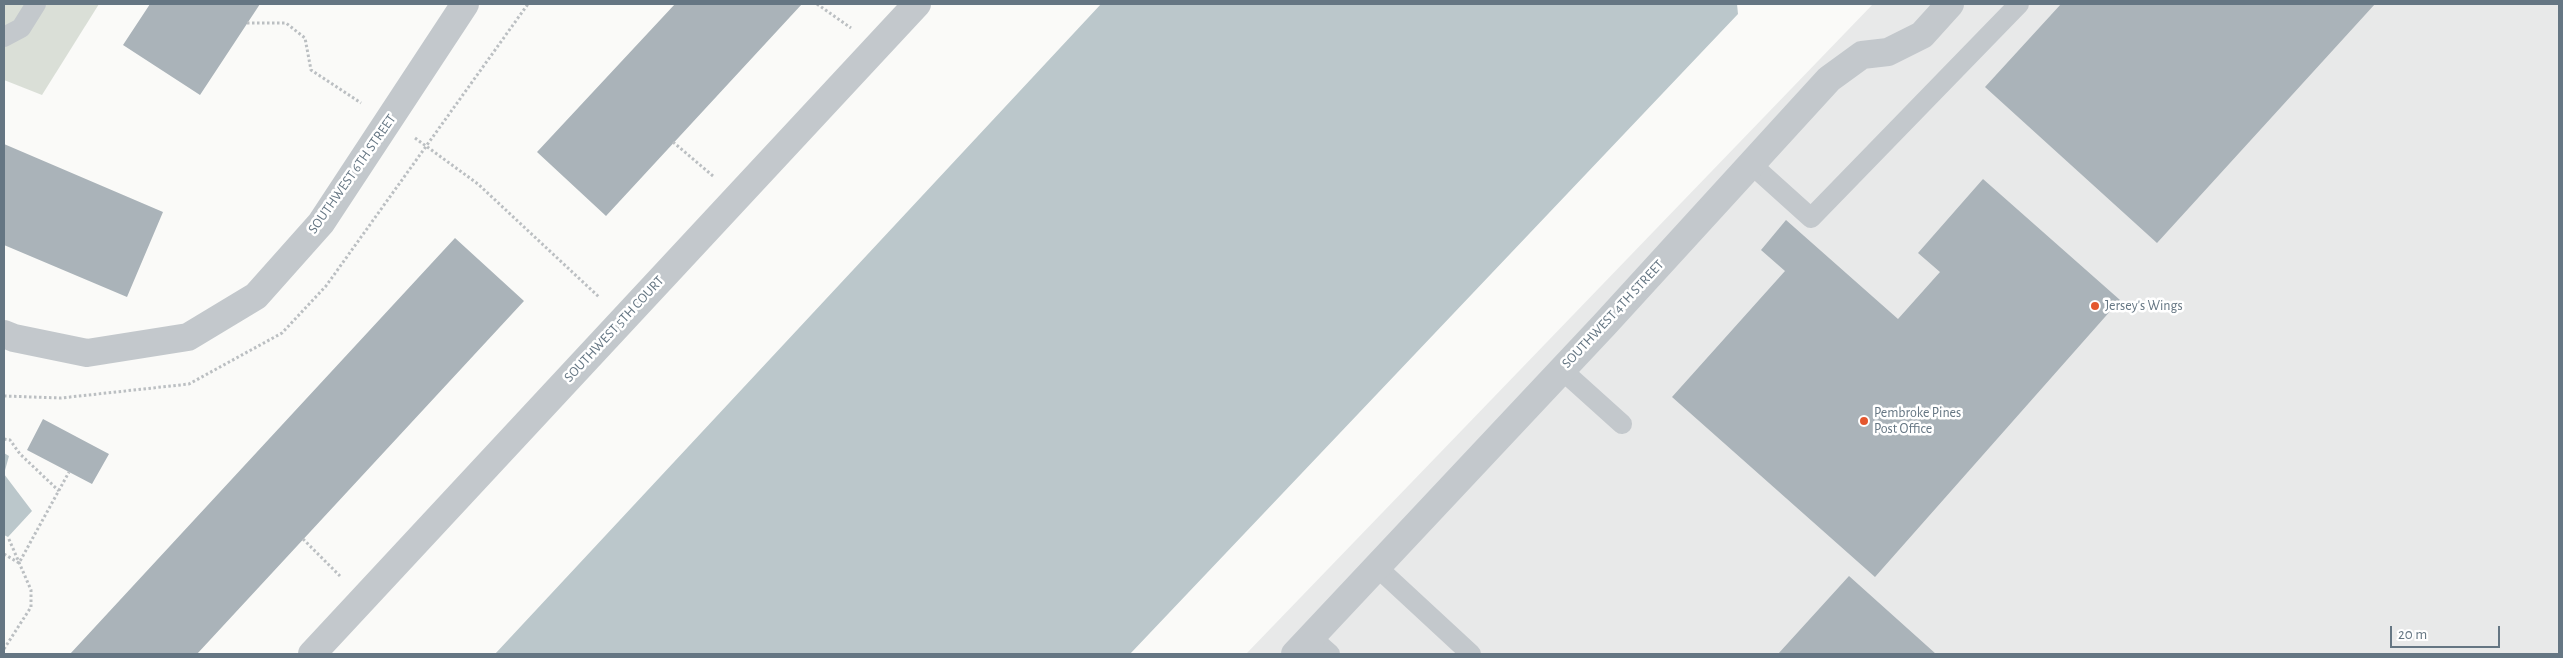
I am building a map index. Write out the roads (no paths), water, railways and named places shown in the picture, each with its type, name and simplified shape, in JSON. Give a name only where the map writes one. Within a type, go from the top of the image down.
[{"type":"street","name":"SOUTHWEST 6TH STREET","points":[[4,334],[14,338],[86,353],[188,337],[256,296],[321,223],[465,4]]},
{"type":"street","name":"SOUTHWEST 5TH COURT","points":[[312,654],[917,4]]},
{"type":"street","name":"SOUTHWEST 4TH STREET","points":[[1312,649],[1378,568],[1829,79],[1862,55],[1888,52],[1922,35],[1950,4]]},
{"type":"lane","points":[[4,36],[21,28],[36,4]]},
{"type":"lane","points":[[1751,164],[1811,218],[2020,4]]},
{"type":"lane","points":[[1562,370],[1622,424]]},
{"type":"lane","points":[[1378,568],[1471,654]]},
{"type":"place","name":"Jersey's Wings","points":[[2095,306]]},
{"type":"place","name":"Pembroke Pines Post Office","points":[[1864,421]]}]
